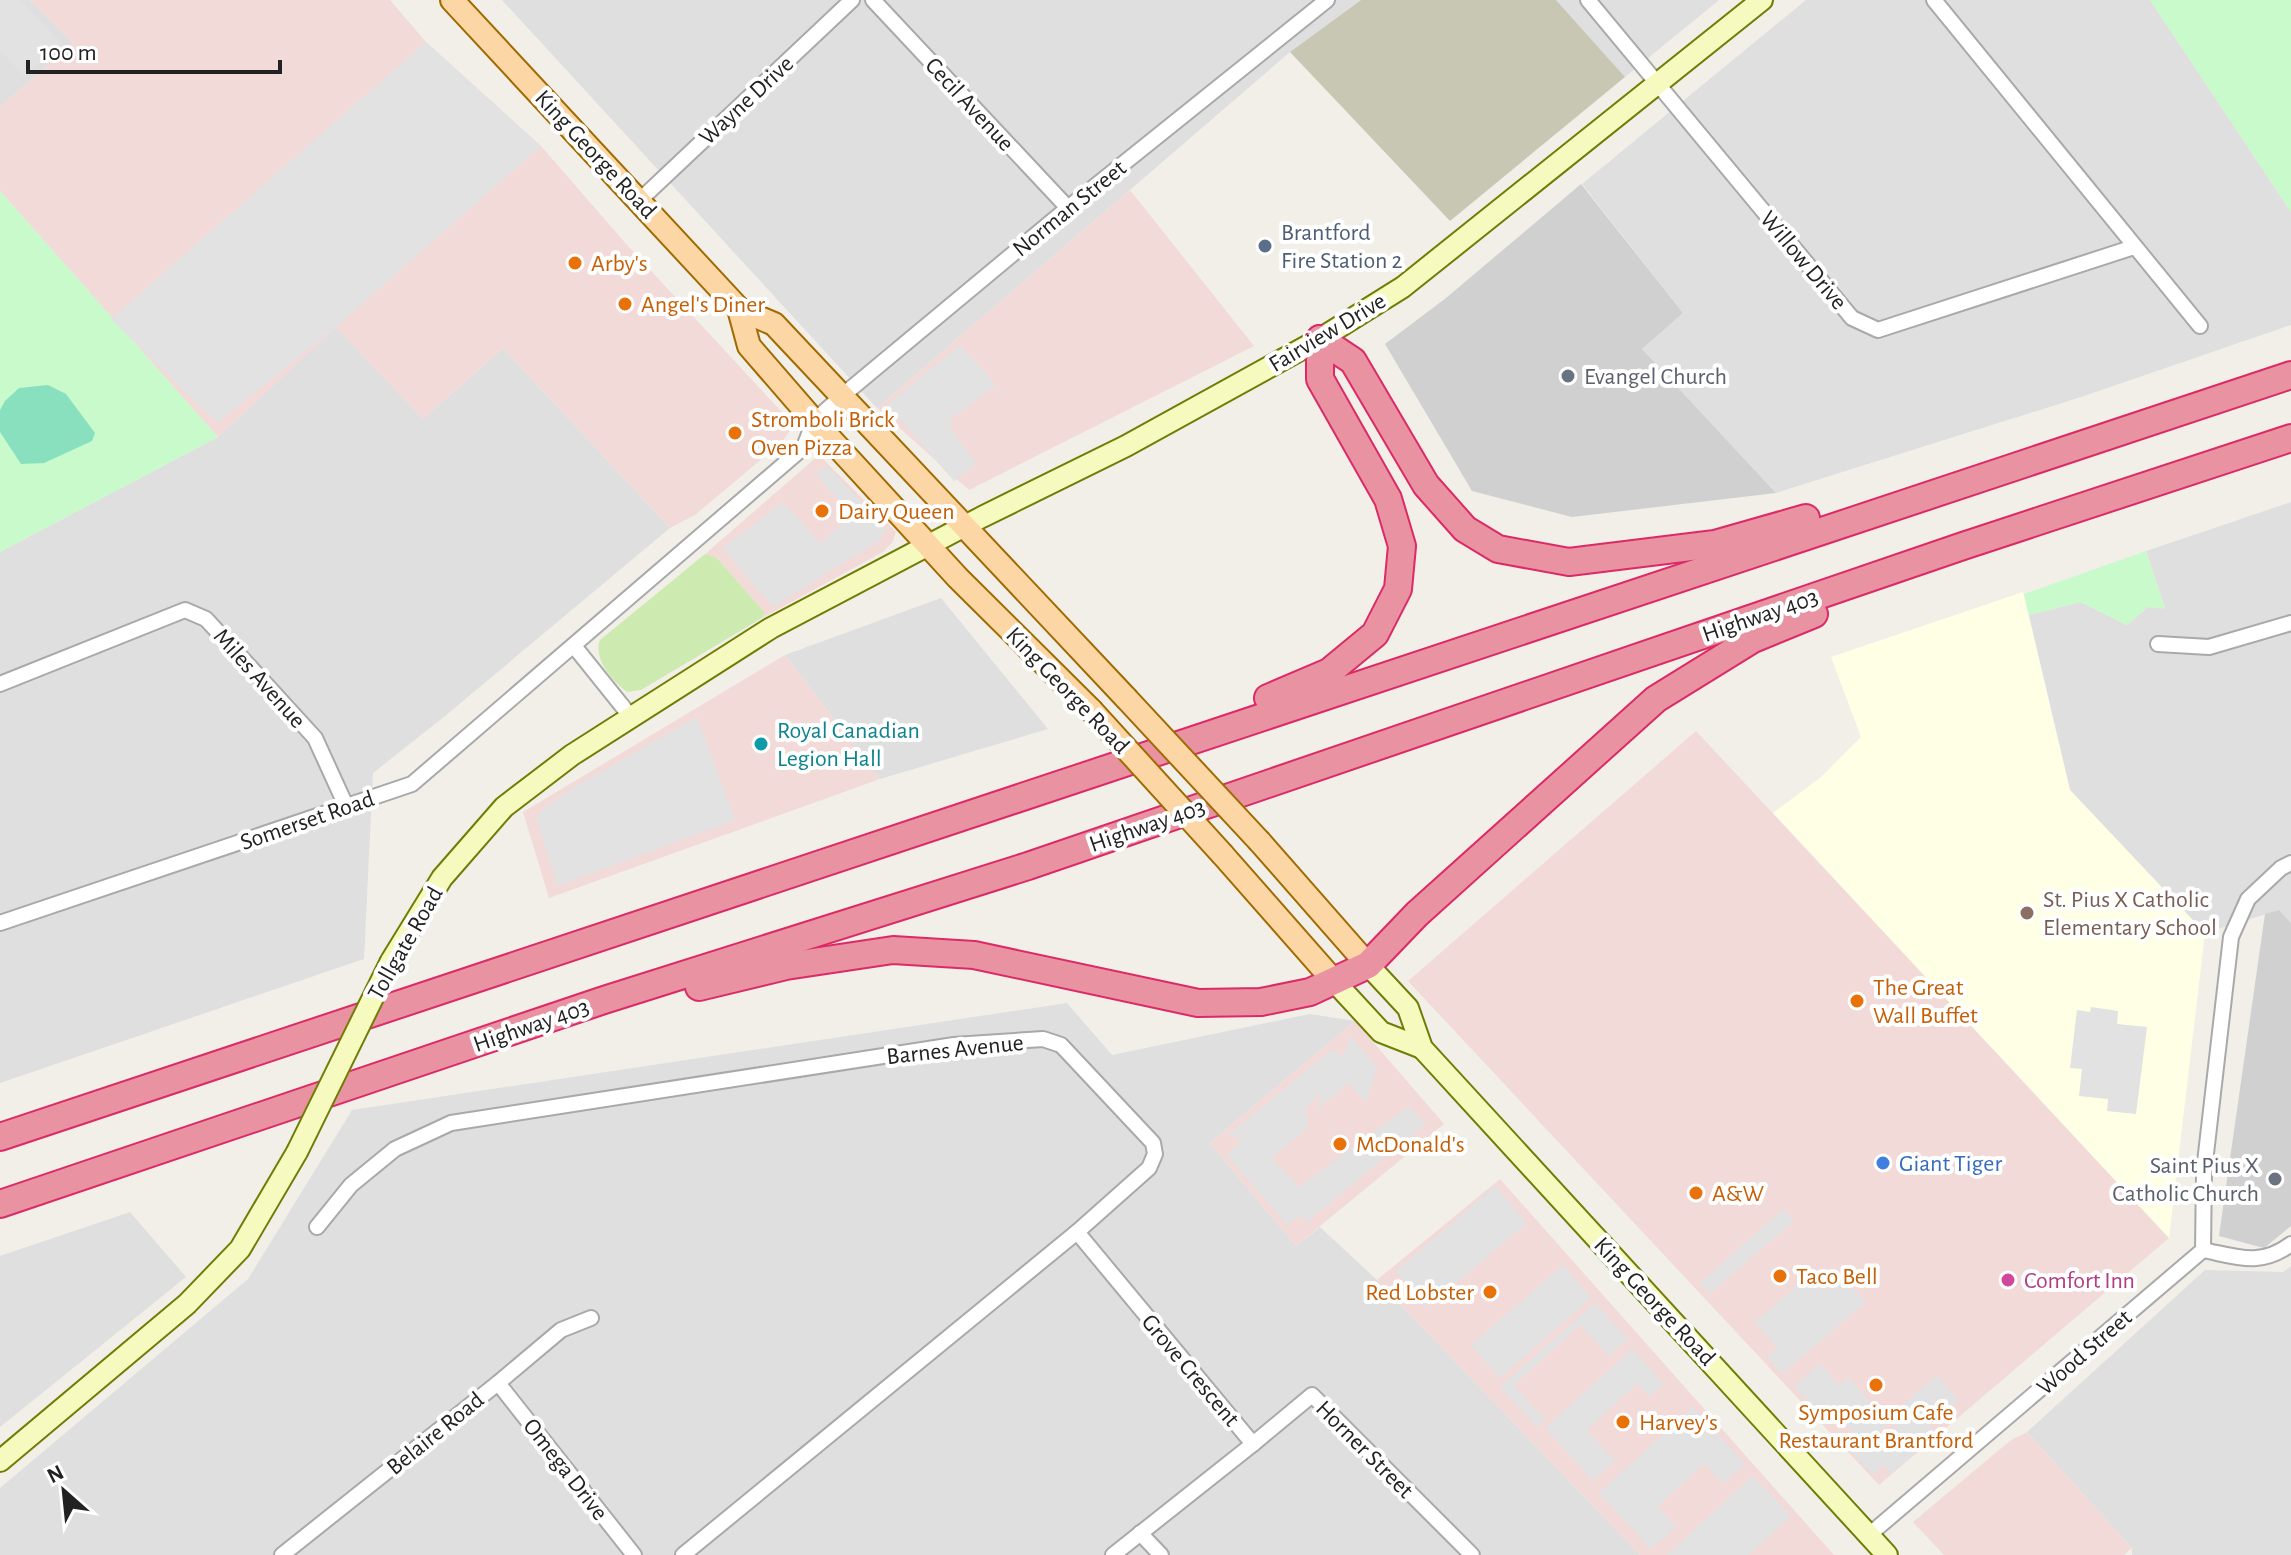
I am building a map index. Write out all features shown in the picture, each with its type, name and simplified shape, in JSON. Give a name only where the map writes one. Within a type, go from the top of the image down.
[{"type":"highway","points":[[1320,339],[1353,361],[1426,485],[1465,529],[1498,549],[1569,562],[1715,544],[1935,482],[2015,466]]},
{"type":"highway","points":[[1184,742],[1228,715],[1329,672],[1375,634],[1398,589],[1402,546],[1388,499],[1320,379],[1320,339]]},
{"type":"highway","points":[[0,1137],[2291,375]]},
{"type":"highway","name":"Highway 403","points":[[0,1204],[604,1000],[1028,866],[1963,546],[2291,438]]},
{"type":"highway","points":[[604,1000],[650,999],[786,966],[893,950],[974,955],[1198,1003],[1261,1002],[1310,992],[1368,965],[1417,914],[1656,699],[1753,639],[1912,573],[1963,546]]},
{"type":"main road","name":"King George Road","points":[[452,0],[739,309],[774,324],[1260,842],[1408,1008],[1422,1048],[1887,1555]]},
{"type":"main road","name":"Fairview Drive","points":[[929,546],[1126,446],[1320,339],[1403,287],[1762,0]]},
{"type":"main road","name":"King George Road","points":[[739,309],[749,346],[958,578],[1091,710],[1381,1032],[1422,1048]]},
{"type":"main road","name":"Tollgate Road","points":[[0,1461],[187,1304],[240,1249],[297,1152],[391,961],[442,878],[504,807],[572,755],[754,639],[929,546]]},
{"type":"street","name":"Wayne Drive","points":[[640,200],[852,0]]},
{"type":"street","name":"Cecil Avenue","points":[[873,0],[1068,208]]},
{"type":"street","name":"Norman Street","points":[[814,421],[1068,208],[1327,0]]},
{"type":"street","points":[[1588,0],[1658,84]]},
{"type":"street","points":[[1934,0],[2200,326]]},
{"type":"street","name":"Willow Drive","points":[[1658,84],[1852,318],[1878,330],[2134,247]]},
{"type":"street","name":"Somerset Road","points":[[0,923],[412,784],[804,447],[814,421]]},
{"type":"street","name":"Miles Avenue","points":[[0,684],[185,610],[206,619],[315,738],[347,808]]},
{"type":"street","points":[[2158,644],[2209,647],[2291,623]]},
{"type":"street","points":[[574,646],[631,717]]},
{"type":"street","points":[[2291,863],[2281,868],[2248,899],[2231,937],[2204,1175],[2203,1250],[2252,1260],[2277,1254],[2291,1244]]},
{"type":"street","name":"Barnes Avenue","points":[[317,1227],[351,1185],[395,1149],[451,1123],[954,1045],[1043,1039],[1061,1045],[1153,1143],[1155,1154],[1149,1168],[1077,1232],[683,1555]]},
{"type":"street","name":"Grove Crescent","points":[[1077,1232],[1253,1444],[1113,1555]]},
{"type":"street","name":"Wood Street","points":[[1869,1535],[2203,1250]]},
{"type":"street","name":"Belaire Road","points":[[282,1555],[561,1330],[591,1318]]},
{"type":"street","name":"Omega Drive","points":[[498,1383],[634,1555]]},
{"type":"street","name":"Horner Street","points":[[1253,1444],[1312,1395],[1472,1555]]},
{"type":"street","points":[[1140,1533],[1161,1555]]},
{"type":"shaded area","points":[[0,0],[30,0],[73,43],[0,107]]},
{"type":"shaded area","points":[[0,0],[21,0],[62,45],[24,77],[0,50]]},
{"type":"shaded area","points":[[30,0],[390,0],[426,42],[541,146],[627,245],[791,422],[789,432],[782,442],[695,515],[670,528],[503,348],[423,419],[336,328],[218,437],[0,191],[0,107],[73,43]]},
{"type":"shaded area","points":[[502,0],[1361,0],[1290,52],[877,408]]},
{"type":"shaded area","points":[[1361,0],[1556,0],[1625,77],[1450,221],[1290,52]]},
{"type":"shaded area","points":[[1556,0],[1719,0],[1625,77]]},
{"type":"shaded area","points":[[1806,0],[2150,0],[2291,212],[2291,325],[2084,396],[1776,493],[1642,349],[1683,313],[1582,184]]},
{"type":"shaded area","points":[[426,42],[541,146],[336,327],[217,423],[111,319]]},
{"type":"shaded area","points":[[1581,184],[1683,313],[1642,349],[1776,493],[1572,517],[1472,491],[1385,344],[1446,298]]},
{"type":"shaded area","points":[[1130,190],[1254,346],[969,490],[877,408]]},
{"type":"shaded area","points":[[336,327],[423,419],[503,348],[670,528],[373,773],[364,959],[0,1083],[0,552],[218,437]]},
{"type":"shaded area","points":[[960,345],[996,385],[951,419],[951,430],[976,463],[954,481],[887,405]]},
{"type":"shaded area","points":[[819,455],[896,532],[892,543],[883,552],[762,618],[765,613],[716,557],[705,554]]},
{"type":"shaded area","points":[[827,466],[887,529],[879,541],[773,607],[723,548],[783,502],[820,543],[851,516],[816,474]]},
{"type":"shaded area","points":[[2291,502],[2291,923],[2279,910],[2205,933],[2070,790],[2029,615],[2080,602],[2127,625],[2148,607],[2165,608],[2146,551]]},
{"type":"shaded area","name":"St. Pius X Catholic Elementary School","points":[[2023,592],[2070,790],[2205,933],[2169,1238],[1773,813],[1821,777],[1861,737],[1831,657]]},
{"type":"shaded area","points":[[941,598],[1048,729],[880,779],[785,655]]},
{"type":"shaded area","points":[[785,655],[880,779],[549,898],[523,812]]},
{"type":"shaded area","points":[[697,717],[735,820],[558,886],[536,817],[571,789]]},
{"type":"shaded area","points":[[1696,731],[2169,1238],[1879,1485],[1408,981]]},
{"type":"shaded area","points":[[2279,910],[2291,923],[2291,1226],[2264,1248],[2219,1236],[2265,914]]},
{"type":"shaded area","points":[[1067,1003],[1112,1055],[1310,1014],[1355,1021],[1210,1143],[1296,1246],[1320,1227],[1377,1280],[1640,1555],[0,1555],[0,1488],[248,1279],[352,1110]]},
{"type":"shaded area","points":[[2091,1007],[2118,1011],[2117,1024],[2147,1027],[2136,1114],[2107,1111],[2108,1099],[2079,1096],[2082,1069],[2070,1068],[2077,1010],[2090,1012]]},
{"type":"shaded area","points":[[1355,1021],[1444,1124],[1296,1246],[1210,1143]]},
{"type":"shaded area","points":[[1350,1036],[1377,1067],[1366,1102],[1349,1083],[1317,1109],[1322,1092],[1305,1109],[1308,1127],[1272,1158],[1299,1187],[1409,1106],[1425,1124],[1306,1223],[1301,1215],[1287,1225],[1227,1155],[1242,1140],[1228,1135],[1333,1049],[1343,1058]]},
{"type":"shaded area","points":[[1500,1179],[1834,1555],[1640,1555],[1377,1280]]},
{"type":"shaded area","points":[[1495,1186],[1527,1223],[1427,1308],[1396,1271]]},
{"type":"shaded area","points":[[1783,1209],[1794,1221],[1710,1294],[1700,1283]]},
{"type":"shaded area","points":[[130,1212],[186,1277],[0,1427],[0,1256]]},
{"type":"shaded area","points":[[1563,1265],[1591,1298],[1500,1378],[1471,1345]]},
{"type":"shaded area","points":[[2291,1266],[2291,1555],[2132,1555],[2132,1548],[2027,1432],[2205,1270],[2283,1272]]},
{"type":"shaded area","points":[[1838,1271],[1866,1302],[1782,1374],[1767,1357],[1777,1348],[1755,1322],[1809,1276],[1819,1287]]},
{"type":"shaded area","points":[[1595,1303],[1628,1339],[1609,1356],[1580,1325],[1514,1385],[1545,1420],[1537,1427],[1500,1387]]},
{"type":"shaded area","points":[[1632,1349],[1664,1384],[1650,1397],[1637,1384],[1587,1430],[1615,1461],[1593,1481],[1545,1428]]},
{"type":"shaded area","points":[[1820,1364],[1839,1385],[1848,1377],[1889,1422],[1879,1431],[1881,1434],[1898,1431],[1889,1416],[1937,1375],[1959,1401],[1929,1425],[1937,1434],[1891,1474],[1884,1465],[1872,1474],[1846,1446],[1856,1436],[1828,1404],[1817,1412],[1794,1386]]},
{"type":"shaded area","points":[[1693,1407],[1745,1464],[1723,1484],[1704,1464],[1658,1506],[1676,1527],[1651,1549],[1599,1493]]},
{"type":"shaded area","points":[[2027,1432],[2132,1548],[2124,1555],[1944,1555],[1913,1522],[2011,1440]]},
{"type":"shaded area","points":[[1753,1476],[1791,1516],[1749,1555],[1667,1555]]},
{"type":"green space","points":[[2150,0],[2291,0],[2291,212]]},
{"type":"green space","points":[[0,191],[218,437],[0,552]]},
{"type":"green space","points":[[48,385],[66,394],[95,433],[92,441],[44,463],[21,464],[0,432],[0,410],[19,388]]},
{"type":"green space","points":[[2146,551],[2165,609],[2148,607],[2127,625],[2080,602],[2029,615],[2024,594]]},
{"type":"green space","points":[[705,554],[716,557],[765,613],[762,618],[641,690],[627,692],[601,661],[600,640]]},
{"type":"place","name":"Brantford Fire Station 2","points":[[1265,246]]},
{"type":"place","name":"Arby's","points":[[575,263]]},
{"type":"place","name":"Angel's Diner","points":[[625,304]]},
{"type":"place","name":"Evangel Church","points":[[1568,376]]},
{"type":"place","name":"Stromboli Brick Oven Pizza","points":[[735,433]]},
{"type":"place","name":"Dairy Queen","points":[[822,511]]},
{"type":"place","name":"Royal Canadian Legion Hall","points":[[761,744]]},
{"type":"place","name":"St. Pius X Catholic Elementary School","points":[[2027,913]]},
{"type":"place","name":"The Great Wall Buffet","points":[[1857,1001]]},
{"type":"place","name":"McDonald's","points":[[1340,1144]]},
{"type":"place","name":"Giant Tiger","points":[[1883,1163]]},
{"type":"place","name":"Saint Pius X Catholic Church","points":[[2275,1179]]},
{"type":"place","name":"A&W","points":[[1696,1193]]},
{"type":"place","name":"Taco Bell","points":[[1780,1276]]},
{"type":"place","name":"Comfort Inn","points":[[2008,1280]]},
{"type":"place","name":"Red Lobster","points":[[1490,1292]]},
{"type":"place","name":"Symposium Cafe Restaurant Brantford","points":[[1876,1385]]},
{"type":"place","name":"Harvey's","points":[[1623,1422]]}]
